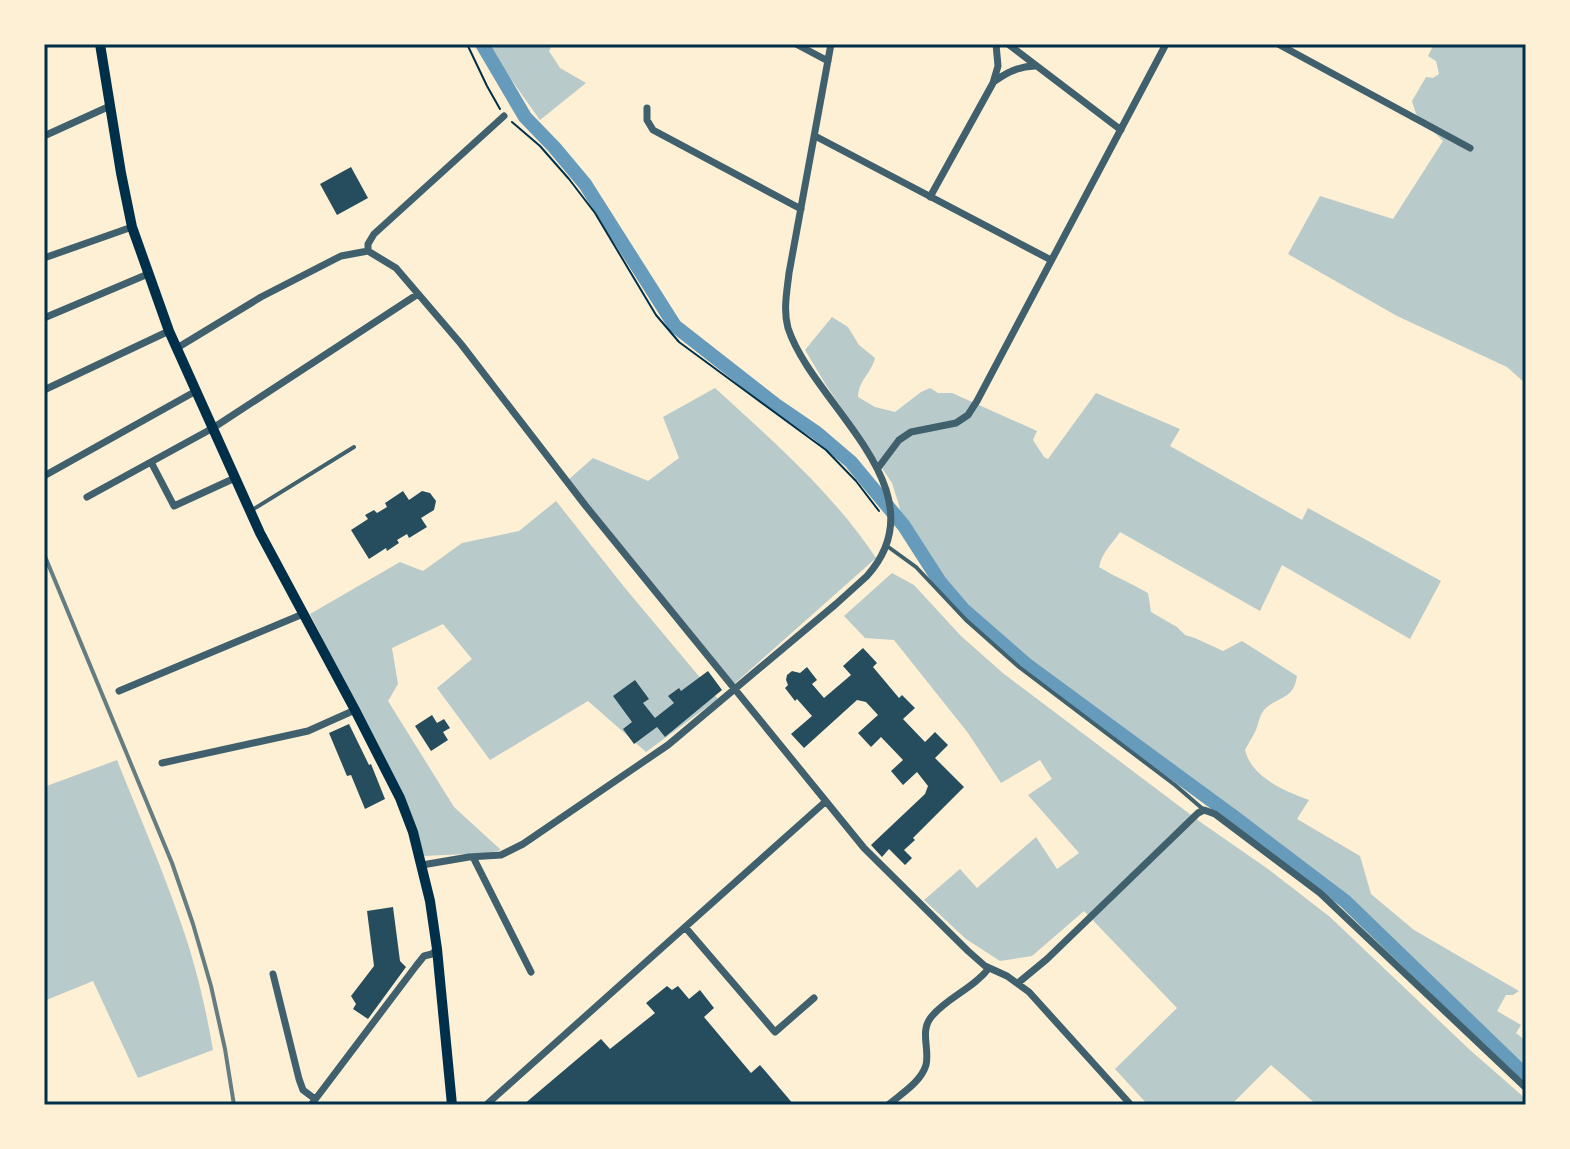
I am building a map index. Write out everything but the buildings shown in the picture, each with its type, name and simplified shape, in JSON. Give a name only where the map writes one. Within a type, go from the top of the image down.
[{"type":"main road","points":[[100,44],[132,227],[169,331],[250,512],[400,798],[413,832],[437,949],[452,1105]]},
{"type":"street","points":[[796,44],[828,61]]},
{"type":"street","points":[[422,865],[501,855],[523,844],[668,745],[867,576],[887,546],[890,515],[878,468],[802,357],[787,324],[785,308],[831,44]]},
{"type":"street","points":[[930,197],[993,83],[998,66],[996,44]]},
{"type":"street","points":[[1008,44],[1121,130]]},
{"type":"street","points":[[878,468],[899,440],[911,432],[956,423],[968,415],[1166,44]]},
{"type":"street","points":[[1278,44],[1470,148]]},
{"type":"street","points":[[993,83],[1018,68],[1037,67]]},
{"type":"street","points":[[44,136],[110,106]]},
{"type":"street","points":[[647,108],[647,120],[653,130],[801,209]]},
{"type":"street","points":[[368,251],[374,234],[504,116]]},
{"type":"street","points":[[815,136],[1051,260]]},
{"type":"street","points":[[44,258],[132,227]]},
{"type":"street","points":[[177,348],[261,297],[341,256],[368,251],[396,268],[461,344],[634,566],[864,848],[956,940],[989,968],[1029,992],[1131,1105]]},
{"type":"street","points":[[44,318],[148,274]]},
{"type":"street","points":[[87,497],[213,428],[418,294]]},
{"type":"street","points":[[44,390],[169,331]]},
{"type":"street","points":[[44,476],[196,391]]},
{"type":"street","points":[[151,462],[174,506],[235,478]]},
{"type":"street","points":[[119,691],[303,614]]},
{"type":"street","points":[[162,763],[308,731],[355,710]]},
{"type":"street","points":[[486,1105],[825,802]]},
{"type":"street","points":[[1018,983],[1204,810],[1215,814],[1320,893],[1526,1088]]},
{"type":"street","points":[[473,857],[531,972]]},
{"type":"street","points":[[685,927],[775,1032],[814,998]]},
{"type":"street","points":[[273,974],[299,1079],[313,1102],[424,956],[437,949]]},
{"type":"street","points":[[888,1105],[924,1069],[927,1060],[925,1033],[929,1020],[989,968]]},
{"type":"lane","points":[[250,512],[354,447]]},
{"type":"lane","points":[[887,546],[916,567],[966,620],[1019,667],[1204,810]]},
{"type":"path","points":[[467,44],[504,116],[540,146],[569,179],[595,213],[656,315],[679,342],[826,450],[856,481],[891,529]]},
{"type":"shaded area","points":[[486,44],[553,44],[549,51],[560,68],[586,83],[540,120]]},
{"type":"shaded area","points":[[1431,44],[1526,44],[1526,384],[1507,367],[1397,316],[1288,254],[1320,196],[1393,219],[1443,141],[1416,114],[1412,101],[1426,77],[1433,78],[1439,74],[1436,61],[1428,56]]},
{"type":"shaded area","points":[[832,317],[848,327],[859,345],[875,358],[858,397],[875,407],[895,412],[930,388],[938,393],[952,393],[1037,431],[1033,440],[1048,459],[1096,393],[1180,429],[1170,446],[1302,520],[1308,508],[1441,581],[1410,639],[1282,565],[1260,611],[1120,532],[1105,552],[1099,567],[1148,593],[1151,612],[1185,635],[1223,651],[1242,641],[1297,676],[1293,689],[1262,713],[1245,750],[1249,760],[1271,782],[1309,800],[1297,819],[1360,856],[1371,894],[1414,930],[1519,991],[1506,995],[1497,1011],[1521,1025],[1516,1033],[1526,1041],[1526,1074],[1342,903],[1016,659],[974,623],[937,581],[931,561],[901,516],[892,483],[805,350]]},
{"type":"shaded area","points":[[715,388],[821,489],[876,558],[734,684],[568,480],[593,458],[648,481],[679,458],[663,417]]},
{"type":"shaded area","points":[[556,501],[718,699],[646,752],[588,701],[490,760],[437,688],[472,659],[443,624],[392,648],[398,684],[388,701],[454,807],[501,850],[424,856],[401,795],[310,614],[400,562],[423,571],[462,543],[519,531]]},
{"type":"shaded area","points":[[892,573],[914,585],[961,636],[1004,674],[1330,917],[1526,1099],[1520,1105],[1317,1105],[1271,1065],[1231,1105],[1148,1105],[1115,1069],[1177,1008],[1084,911],[1032,956],[1000,961],[966,939],[924,900],[960,869],[977,888],[1036,837],[1057,869],[1079,853],[1028,795],[1052,779],[1040,760],[1001,783],[968,733],[894,640],[865,638],[844,616]]},
{"type":"shaded area","points":[[117,760],[187,941],[213,1050],[138,1078],[93,981],[44,1001],[44,787]]},
{"type":"waterway","points":[[482,44],[525,117],[585,184],[675,326],[851,462],[904,526],[940,582],[964,610],[1027,665],[1345,901],[1526,1076]]},
{"type":"railway","points":[[44,554],[172,863],[211,986],[234,1105]]}]
